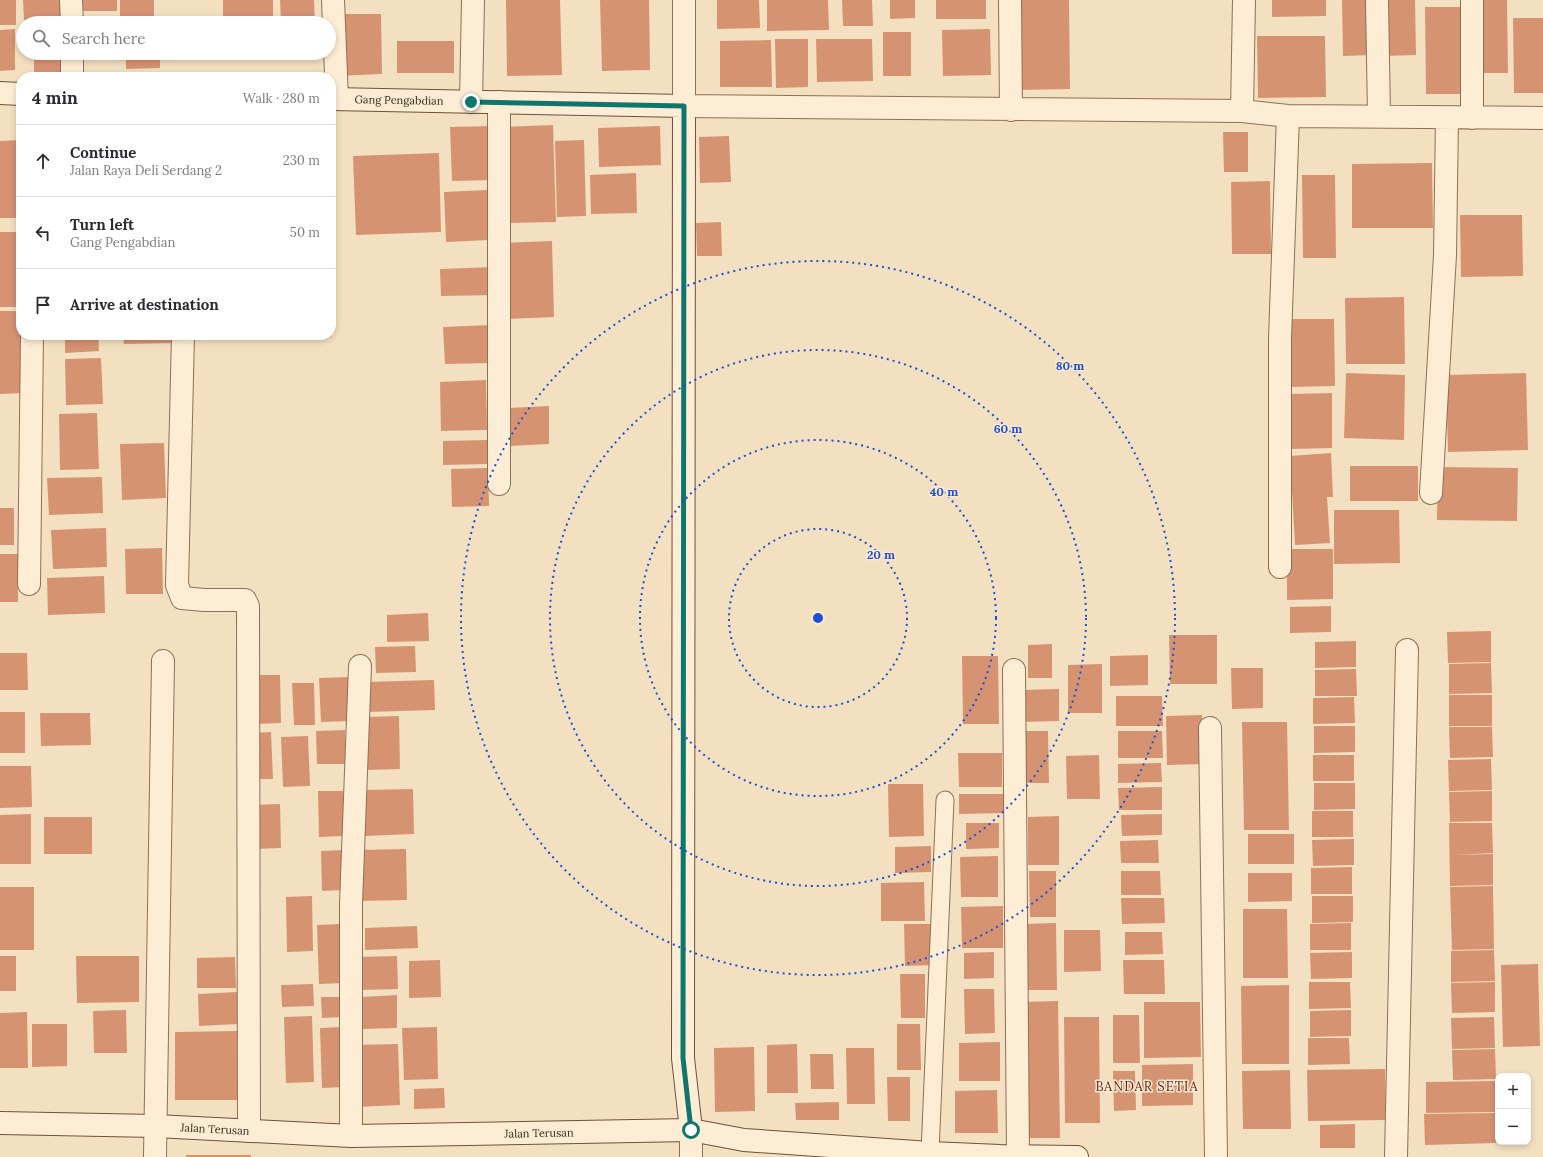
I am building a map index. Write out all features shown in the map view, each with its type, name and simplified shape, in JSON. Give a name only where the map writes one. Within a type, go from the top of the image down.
[{"type":"street","points":[[71,0],[72,16]]},
{"type":"street","points":[[333,0],[333,16]]},
{"type":"street","points":[[471,102],[473,0]]},
{"type":"street","points":[[684,0],[683,1058],[691,1130],[691,1157]]},
{"type":"street","points":[[1010,0],[1011,110]]},
{"type":"street","points":[[1242,111],[1244,0]]},
{"type":"street","points":[[1377,0],[1379,116]]},
{"type":"street","points":[[1472,0],[1472,118]]},
{"type":"street","points":[[72,60],[72,72]]},
{"type":"street","points":[[334,60],[334,72]]},
{"type":"street","points":[[0,94],[16,94]]},
{"type":"street","name":"Gang Pengabdian","points":[[336,99],[684,106],[1242,111],[1288,116],[1543,118]]},
{"type":"street","points":[[498,102],[499,484]]},
{"type":"street","points":[[1280,567],[1280,339],[1288,116]]},
{"type":"street","points":[[1431,493],[1445,255],[1447,118]]},
{"type":"street","points":[[29,584],[32,340]]},
{"type":"street","points":[[183,340],[178,585],[182,598],[204,600],[245,600],[248,606],[249,1131]]},
{"type":"street","points":[[1396,1157],[1407,650]]},
{"type":"street","points":[[154,1157],[156,1126],[163,661]]},
{"type":"street","points":[[351,1136],[351,904],[360,666]]},
{"type":"street","points":[[1006,1156],[1014,670]]},
{"type":"street","points":[[1210,728],[1216,1157]]},
{"type":"street","name":"Jalan Terusan","points":[[0,1123],[156,1126],[351,1136],[691,1130],[744,1140],[930,1153],[1077,1157]]},
{"type":"lane","points":[[930,1153],[945,800]]},
{"type":"building","points":[[0,0],[16,0],[16,25],[0,25]]},
{"type":"building","points":[[23,0],[62,0],[63,16],[24,16]]},
{"type":"building","points":[[79,0],[117,0],[117,11],[79,11]]},
{"type":"building","points":[[120,0],[154,0],[154,16],[120,16]]},
{"type":"building","points":[[223,0],[273,0],[273,16],[223,16]]},
{"type":"building","points":[[280,0],[314,0],[315,16],[281,16]]},
{"type":"building","points":[[506,0],[560,0],[562,75],[507,76]]},
{"type":"building","points":[[600,0],[649,0],[650,70],[602,71]]},
{"type":"building","points":[[717,0],[759,0],[760,28],[717,29]]},
{"type":"building","points":[[767,0],[828,0],[829,30],[767,31]]},
{"type":"building","points":[[842,0],[872,0],[873,26],[843,26]]},
{"type":"building","points":[[890,0],[915,0],[915,18],[890,19]]},
{"type":"building","points":[[936,0],[986,0],[986,19],[936,19]]},
{"type":"building","points":[[1016,0],[1069,0],[1070,89],[1018,90]]},
{"type":"building","points":[[1272,0],[1326,0],[1326,16],[1272,17]]},
{"type":"building","points":[[1342,0],[1370,0],[1371,55],[1343,56]]},
{"type":"building","points":[[1380,0],[1415,0],[1416,55],[1381,56]]},
{"type":"building","points":[[1478,0],[1507,0],[1508,73],[1479,73]]},
{"type":"building","points":[[1425,7],[1463,7],[1464,94],[1426,94]]},
{"type":"building","points":[[335,14],[381,14],[382,74],[336,76]]},
{"type":"building","points":[[1513,18],[1543,18],[1543,93],[1514,93]]},
{"type":"building","points":[[15,29],[15,70],[0,71],[0,30]]},
{"type":"building","points":[[990,29],[991,75],[943,76],[942,30]]},
{"type":"building","points":[[883,32],[911,32],[911,76],[883,76]]},
{"type":"building","points":[[1257,36],[1325,36],[1326,97],[1258,98]]},
{"type":"building","points":[[775,39],[808,39],[808,87],[776,88]]},
{"type":"building","points":[[816,39],[872,39],[873,81],[817,82]]},
{"type":"building","points":[[771,40],[772,87],[720,87],[720,41]]},
{"type":"building","points":[[397,41],[454,41],[454,73],[397,73]]},
{"type":"building","points":[[34,60],[67,60],[67,72],[34,72]]},
{"type":"building","points":[[126,60],[160,60],[160,68],[126,69]]},
{"type":"building","points":[[553,125],[556,222],[506,223],[502,127]]},
{"type":"building","points":[[491,126],[493,180],[452,181],[450,127]]},
{"type":"building","points":[[660,126],[661,165],[599,167],[598,128]]},
{"type":"building","points":[[1223,132],[1248,132],[1248,172],[1224,172]]},
{"type":"building","points":[[729,136],[731,182],[700,183],[699,137]]},
{"type":"building","points":[[16,140],[16,218],[0,218],[0,141]]},
{"type":"building","points":[[584,140],[586,216],[557,217],[555,141]]},
{"type":"building","points":[[439,153],[441,232],[356,235],[353,156]]},
{"type":"building","points":[[1432,163],[1433,228],[1352,228],[1352,164]]},
{"type":"building","points":[[636,173],[637,213],[591,214],[590,175]]},
{"type":"building","points":[[1302,175],[1335,175],[1336,258],[1303,258]]},
{"type":"building","points":[[1270,181],[1271,254],[1232,254],[1231,182]]},
{"type":"building","points":[[487,190],[489,240],[446,242],[444,192]]},
{"type":"building","points":[[1460,215],[1522,215],[1523,276],[1461,277]]},
{"type":"building","points":[[721,222],[722,256],[697,256],[696,223]]},
{"type":"building","points":[[0,232],[16,232],[16,307],[0,307]]},
{"type":"building","points":[[552,241],[554,317],[506,319],[503,243]]},
{"type":"building","points":[[494,267],[495,295],[441,296],[440,269]]},
{"type":"building","points":[[1404,297],[1405,364],[1346,364],[1345,298]]},
{"type":"building","points":[[0,311],[16,311],[16,340],[21,340],[25,393],[0,394]]},
{"type":"building","points":[[1290,319],[1334,319],[1335,386],[1291,387]]},
{"type":"building","points":[[490,325],[491,363],[445,364],[443,327]]},
{"type":"building","points":[[65,340],[98,340],[99,351],[65,353]]},
{"type":"building","points":[[124,340],[172,340],[172,343],[124,344]]},
{"type":"building","points":[[101,358],[103,404],[66,405],[65,359]]},
{"type":"building","points":[[1346,373],[1405,375],[1404,440],[1344,438]]},
{"type":"building","points":[[1526,373],[1528,450],[1448,452],[1446,375]]},
{"type":"building","points":[[486,380],[487,430],[441,431],[440,382]]},
{"type":"building","points":[[1332,393],[1332,448],[1291,449],[1290,394]]},
{"type":"building","points":[[549,406],[549,444],[508,446],[507,408]]},
{"type":"building","points":[[97,413],[99,469],[60,470],[59,414]]},
{"type":"building","points":[[487,440],[487,464],[443,465],[443,441]]},
{"type":"building","points":[[164,443],[166,498],[122,500],[120,444]]},
{"type":"building","points":[[1331,453],[1333,497],[1327,497],[1330,543],[1295,545],[1290,456]]},
{"type":"building","points":[[1350,466],[1418,466],[1418,501],[1350,501]]},
{"type":"building","points":[[1438,467],[1518,468],[1517,521],[1437,520]]},
{"type":"building","points":[[488,468],[489,506],[452,507],[451,469]]},
{"type":"building","points":[[102,477],[103,513],[49,515],[47,478]]},
{"type":"building","points":[[0,508],[14,508],[14,545],[0,545]]},
{"type":"building","points":[[1334,510],[1399,510],[1400,563],[1334,564]]},
{"type":"building","points":[[106,528],[107,567],[53,569],[51,530]]},
{"type":"building","points":[[162,548],[163,594],[126,594],[125,549]]},
{"type":"building","points":[[1287,549],[1333,549],[1333,599],[1287,600]]},
{"type":"building","points":[[0,554],[18,554],[18,602],[0,602]]},
{"type":"building","points":[[104,576],[105,613],[48,615],[47,578]]},
{"type":"building","points":[[1331,606],[1331,632],[1290,633],[1290,607]]},
{"type":"building","points":[[428,613],[429,641],[387,642],[387,615]]},
{"type":"building","points":[[1491,631],[1491,662],[1448,663],[1447,632]]},
{"type":"building","points":[[1169,635],[1217,635],[1217,684],[1170,684]]},
{"type":"building","points":[[1356,641],[1356,667],[1315,668],[1315,642]]},
{"type":"building","points":[[1052,644],[1052,678],[1028,678],[1028,645]]},
{"type":"building","points":[[415,646],[416,672],[376,673],[375,647]]},
{"type":"building","points":[[0,653],[27,653],[28,690],[0,690]]},
{"type":"building","points":[[1148,655],[1148,685],[1110,686],[1110,656]]},
{"type":"building","points":[[962,656],[998,656],[999,724],[963,724]]},
{"type":"building","points":[[1491,663],[1492,693],[1449,694],[1449,664]]},
{"type":"building","points":[[1102,664],[1102,713],[1068,713],[1068,665]]},
{"type":"building","points":[[1231,668],[1263,668],[1263,708],[1232,709]]},
{"type":"building","points":[[1356,669],[1357,696],[1315,696],[1315,670]]},
{"type":"building","points":[[250,675],[280,675],[281,723],[252,724]]},
{"type":"building","points":[[349,677],[351,721],[321,722],[319,678]]},
{"type":"building","points":[[434,680],[435,710],[367,712],[367,682]]},
{"type":"building","points":[[292,683],[314,683],[315,725],[294,725]]},
{"type":"building","points":[[1059,689],[1059,721],[1021,722],[1021,690]]},
{"type":"building","points":[[1449,695],[1492,695],[1492,726],[1449,726]]},
{"type":"building","points":[[1116,696],[1162,696],[1163,726],[1116,726]]},
{"type":"building","points":[[1354,697],[1355,723],[1313,724],[1313,698]]},
{"type":"building","points":[[0,712],[25,712],[25,753],[0,753]]},
{"type":"building","points":[[40,713],[90,713],[91,745],[41,746]]},
{"type":"building","points":[[1202,715],[1202,764],[1167,765],[1166,716]]},
{"type":"building","points":[[399,716],[400,769],[368,770],[367,717]]},
{"type":"building","points":[[1242,722],[1287,722],[1289,830],[1244,830]]},
{"type":"building","points":[[1314,726],[1355,726],[1355,752],[1314,753]]},
{"type":"building","points":[[1449,727],[1492,727],[1493,757],[1450,758]]},
{"type":"building","points":[[345,730],[346,764],[317,764],[316,731]]},
{"type":"building","points":[[1023,731],[1048,731],[1049,783],[1023,783]]},
{"type":"building","points":[[1118,731],[1162,731],[1163,758],[1118,758]]},
{"type":"building","points":[[271,732],[273,779],[252,779],[251,733]]},
{"type":"building","points":[[308,736],[310,786],[283,787],[281,737]]},
{"type":"building","points":[[958,753],[1002,753],[1002,787],[959,787]]},
{"type":"building","points":[[1099,755],[1100,799],[1067,799],[1066,756]]},
{"type":"building","points":[[1313,755],[1354,755],[1354,781],[1313,781]]},
{"type":"building","points":[[1491,759],[1492,790],[1449,791],[1448,760]]},
{"type":"building","points":[[1161,763],[1162,782],[1118,783],[1118,764]]},
{"type":"building","points":[[0,766],[31,766],[32,807],[0,808]]},
{"type":"building","points":[[1314,783],[1355,783],[1355,809],[1314,810]]},
{"type":"building","points":[[888,784],[923,784],[924,836],[889,837]]},
{"type":"building","points":[[1162,787],[1162,810],[1119,810],[1118,788]]},
{"type":"building","points":[[413,789],[414,834],[365,836],[364,790]]},
{"type":"building","points":[[318,791],[343,791],[345,836],[319,837]]},
{"type":"building","points":[[1492,791],[1492,821],[1450,822],[1449,792]]},
{"type":"building","points":[[959,794],[1005,794],[1006,813],[959,814]]},
{"type":"building","points":[[280,804],[281,848],[255,849],[254,805]]},
{"type":"building","points":[[1312,811],[1353,811],[1353,837],[1312,837]]},
{"type":"building","points":[[31,814],[31,864],[0,864],[0,815]]},
{"type":"building","points":[[1162,814],[1162,835],[1122,836],[1121,815]]},
{"type":"building","points":[[1059,816],[1059,865],[1028,865],[1028,817]]},
{"type":"building","points":[[44,817],[92,817],[92,854],[44,854]]},
{"type":"building","points":[[966,823],[999,823],[999,848],[966,849]]},
{"type":"building","points":[[1449,823],[1492,823],[1493,853],[1455,855],[1493,854],[1493,885],[1450,886]]},
{"type":"building","points":[[1248,834],[1294,834],[1294,864],[1248,864]]},
{"type":"building","points":[[1354,839],[1354,865],[1313,866],[1312,840]]},
{"type":"building","points":[[1158,840],[1159,863],[1121,863],[1120,841]]},
{"type":"building","points":[[931,846],[931,872],[895,873],[895,847]]},
{"type":"building","points":[[406,849],[407,900],[359,901],[357,850]]},
{"type":"building","points":[[343,850],[344,890],[322,891],[321,851]]},
{"type":"building","points":[[998,856],[998,897],[961,897],[960,857]]},
{"type":"building","points":[[1352,867],[1352,894],[1311,894],[1311,868]]},
{"type":"building","points":[[1029,871],[1056,871],[1056,917],[1030,917]]},
{"type":"building","points":[[1121,871],[1160,871],[1161,895],[1121,895]]},
{"type":"building","points":[[1248,873],[1292,873],[1292,901],[1248,902]]},
{"type":"building","points":[[924,882],[925,921],[881,921],[881,883]]},
{"type":"building","points":[[1493,886],[1494,949],[1452,950],[1450,887]]},
{"type":"building","points":[[0,887],[34,887],[34,950],[0,950]]},
{"type":"building","points":[[312,896],[313,951],[287,952],[286,897]]},
{"type":"building","points":[[1312,896],[1353,896],[1353,922],[1312,923]]},
{"type":"building","points":[[1121,898],[1164,898],[1165,923],[1122,924]]},
{"type":"building","points":[[1003,906],[1003,948],[962,948],[961,907]]},
{"type":"building","points":[[1243,909],[1287,909],[1288,978],[1243,978]]},
{"type":"building","points":[[1056,923],[1057,990],[1025,990],[1024,924]]},
{"type":"building","points":[[1351,923],[1351,950],[1310,950],[1310,924]]},
{"type":"building","points":[[341,924],[343,983],[319,984],[317,925]]},
{"type":"building","points":[[904,924],[933,924],[934,965],[905,966]]},
{"type":"building","points":[[417,926],[418,948],[365,950],[365,928]]},
{"type":"building","points":[[1064,930],[1100,930],[1101,971],[1064,972]]},
{"type":"building","points":[[1125,932],[1162,932],[1163,954],[1125,955]]},
{"type":"building","points":[[1494,950],[1495,981],[1451,982],[1451,951]]},
{"type":"building","points":[[994,952],[994,978],[964,979],[964,953]]},
{"type":"building","points":[[1352,952],[1352,978],[1311,979],[1310,953]]},
{"type":"building","points":[[0,956],[16,956],[16,991],[0,991]]},
{"type":"building","points":[[76,956],[139,956],[139,1002],[77,1003]]},
{"type":"building","points":[[397,956],[398,989],[359,990],[358,957]]},
{"type":"building","points":[[235,957],[236,988],[197,988],[197,958]]},
{"type":"building","points":[[440,960],[441,997],[409,998],[409,961]]},
{"type":"building","points":[[1123,960],[1164,960],[1165,994],[1124,994]]},
{"type":"building","points":[[1538,964],[1540,1046],[1503,1047],[1501,965]]},
{"type":"building","points":[[900,974],[925,974],[925,1018],[901,1018]]},
{"type":"building","points":[[1309,982],[1350,982],[1351,1008],[1309,1009]]},
{"type":"building","points":[[1495,982],[1495,1012],[1452,1013],[1451,983]]},
{"type":"building","points":[[313,984],[314,1006],[282,1007],[281,985]]},
{"type":"building","points":[[1289,985],[1289,1064],[1242,1064],[1241,986]]},
{"type":"building","points":[[964,989],[994,989],[995,1033],[965,1034]]},
{"type":"building","points":[[237,992],[238,1024],[199,1026],[198,994]]},
{"type":"building","points":[[397,995],[397,1028],[363,1029],[362,997]]},
{"type":"building","points":[[321,997],[342,997],[343,1017],[322,1018]]},
{"type":"building","points":[[1058,1001],[1060,1138],[1025,1138],[1023,1002]]},
{"type":"building","points":[[1144,1002],[1200,1002],[1201,1057],[1144,1058]]},
{"type":"building","points":[[126,1010],[127,1053],[94,1053],[93,1011]]},
{"type":"building","points":[[1351,1010],[1351,1036],[1310,1037],[1310,1011]]},
{"type":"building","points":[[27,1012],[28,1068],[0,1068],[0,1013]]},
{"type":"building","points":[[1113,1015],[1139,1015],[1140,1063],[1113,1063]]},
{"type":"building","points":[[312,1016],[314,1082],[286,1083],[284,1017]]},
{"type":"building","points":[[1064,1017],[1099,1017],[1100,1123],[1065,1123]]},
{"type":"building","points":[[1494,1017],[1495,1048],[1452,1049],[1451,1018]]},
{"type":"building","points":[[32,1024],[67,1024],[67,1066],[32,1067]]},
{"type":"building","points":[[897,1024],[920,1024],[921,1070],[897,1070]]},
{"type":"building","points":[[342,1027],[344,1087],[322,1088],[320,1028]]},
{"type":"building","points":[[437,1027],[438,1079],[404,1080],[402,1028]]},
{"type":"building","points":[[239,1031],[239,1100],[175,1100],[175,1032]]},
{"type":"building","points":[[1308,1038],[1349,1038],[1350,1064],[1308,1065]]},
{"type":"building","points":[[1000,1042],[1000,1081],[959,1081],[959,1043]]},
{"type":"building","points":[[398,1044],[400,1105],[357,1107],[354,1045]]},
{"type":"building","points":[[797,1044],[798,1093],[767,1093],[767,1045]]},
{"type":"building","points":[[754,1047],[755,1111],[715,1112],[714,1048]]},
{"type":"building","points":[[846,1048],[874,1048],[875,1104],[847,1104]]},
{"type":"building","points":[[1495,1049],[1495,1079],[1453,1080],[1452,1050]]},
{"type":"building","points":[[810,1054],[833,1054],[834,1089],[811,1089]]},
{"type":"building","points":[[1193,1064],[1193,1105],[1142,1106],[1142,1065]]},
{"type":"building","points":[[1385,1069],[1386,1120],[1308,1121],[1307,1070]]},
{"type":"building","points":[[1290,1070],[1291,1129],[1243,1129],[1242,1071]]},
{"type":"building","points":[[1113,1071],[1135,1071],[1136,1110],[1114,1111]]},
{"type":"building","points":[[887,1077],[910,1077],[910,1121],[888,1121]]},
{"type":"building","points":[[1495,1081],[1495,1112],[1426,1113],[1426,1082]]},
{"type":"building","points":[[444,1088],[445,1108],[414,1109],[414,1089]]},
{"type":"building","points":[[997,1090],[998,1133],[955,1133],[955,1091]]},
{"type":"building","points":[[839,1102],[839,1120],[796,1120],[795,1103]]},
{"type":"building","points":[[1495,1113],[1495,1143],[1425,1145],[1424,1114]]},
{"type":"building","points":[[1355,1124],[1355,1148],[1320,1148],[1320,1125]]},
{"type":"building","points":[[186,1155],[251,1155],[251,1157],[186,1157]]},
{"type":"district","name":"BANDAR SETIA","points":[[1147,1086]]},
{"type":"route","points":[[471,102],[684,106],[683,1058],[691,1130]]}]
